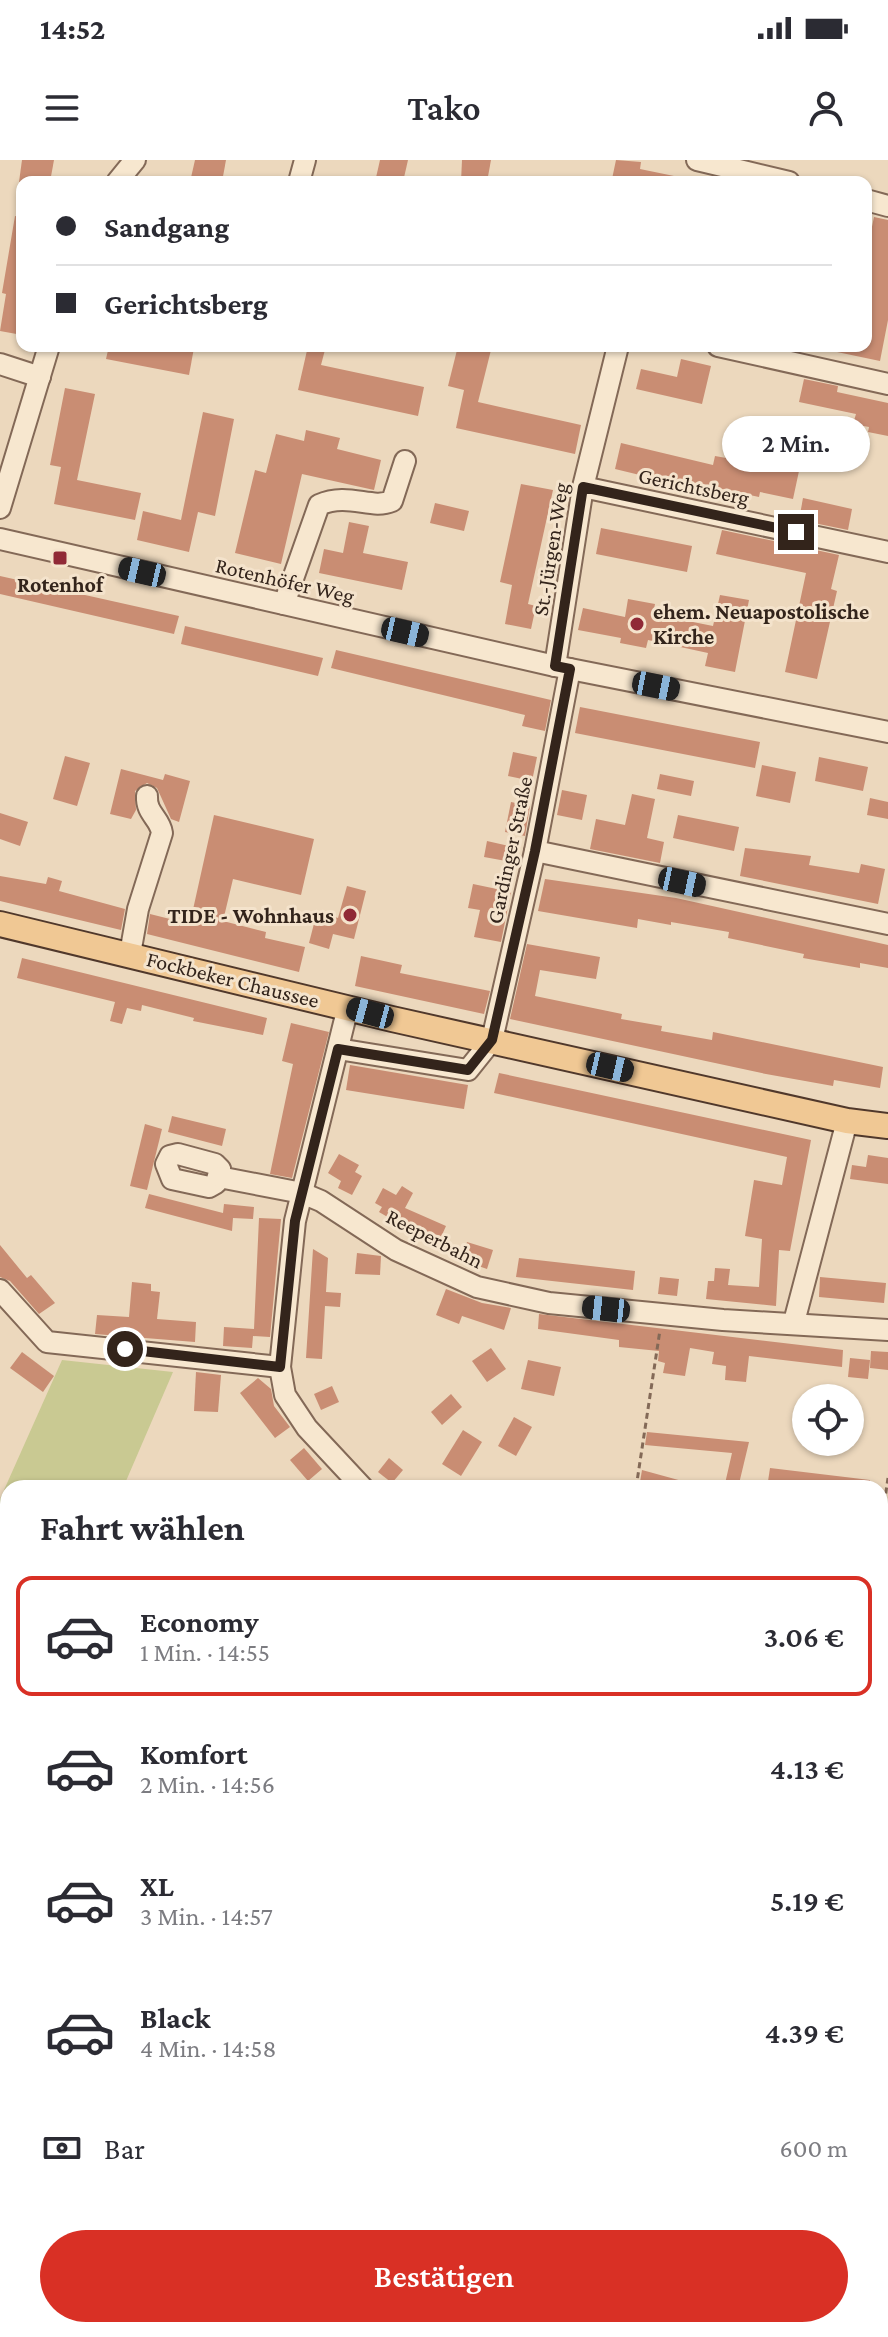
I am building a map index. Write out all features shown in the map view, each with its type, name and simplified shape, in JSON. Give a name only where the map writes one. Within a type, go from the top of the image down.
[{"type":"main road","name":"Fockbeker Chaussee","points":[[0,924],[847,1121],[888,1126]]},
{"type":"street","points":[[122,176],[135,160]]},
{"type":"street","points":[[697,160],[762,176]]},
{"type":"street","points":[[0,508],[47,352]]},
{"type":"street","name":"St.-Jürgen-Weg","points":[[562,668],[583,487],[617,352]]},
{"type":"street","points":[[762,352],[888,384]]},
{"type":"street","points":[[0,364],[40,377]]},
{"type":"street","points":[[284,604],[319,505],[346,498],[385,504],[392,501],[405,461]]},
{"type":"street","name":"Gerichtsberg","points":[[583,487],[888,552]]},
{"type":"street","name":"Rotenhöfer Weg","points":[[0,539],[562,668],[888,732]]},
{"type":"street","name":"Gardinger Straße","points":[[492,1040],[535,851],[562,668]]},
{"type":"street","points":[[130,954],[138,909],[162,833],[161,825],[146,806],[147,796]]},
{"type":"street","points":[[535,851],[888,924]]},
{"type":"street","points":[[348,1007],[295,1221],[280,1367],[285,1395],[307,1428],[356,1480]]},
{"type":"street","points":[[338,1049],[468,1070],[492,1040]]},
{"type":"street","points":[[794,1322],[847,1121]]},
{"type":"street","name":"Reeperbahn","points":[[219,1177],[302,1193],[321,1201],[396,1250],[477,1287],[549,1303],[888,1330]]},
{"type":"street","points":[[0,1290],[47,1342],[280,1367]]},
{"type":"path","points":[[637,1480],[662,1314]]},
{"type":"green space","points":[[62,1360],[173,1372],[126,1480],[8,1480]]},
{"type":"building","points":[[22,160],[54,160],[51,176],[20,176]]},
{"type":"building","points":[[195,160],[226,160],[223,176],[191,176]]},
{"type":"building","points":[[380,160],[408,160],[404,176],[376,176]]},
{"type":"building","points":[[462,160],[491,160],[488,176],[461,176]]},
{"type":"building","points":[[616,160],[641,162],[640,169],[674,176],[613,176]]},
{"type":"building","points":[[16,216],[16,334],[0,331],[6,294],[2,293]]},
{"type":"building","points":[[874,217],[888,220],[888,320],[880,361],[837,352],[872,352]]},
{"type":"building","points":[[108,352],[193,352],[189,375],[106,359]]},
{"type":"building","points":[[307,352],[324,352],[321,365],[424,387],[418,416],[298,390]]},
{"type":"building","points":[[456,352],[490,352],[478,402],[581,425],[575,454],[456,428],[464,390],[448,386]]},
{"type":"building","points":[[681,359],[711,366],[702,404],[636,389],[641,369],[677,377]]},
{"type":"building","points":[[804,379],[838,386],[837,392],[888,403],[888,436],[868,432],[869,427],[853,424],[856,414],[799,402]]},
{"type":"building","points":[[65,388],[95,394],[77,480],[141,493],[135,520],[54,504],[61,467],[50,465]]},
{"type":"building","points":[[203,412],[234,419],[215,516],[198,512],[189,552],[137,540],[143,511],[181,520]]},
{"type":"building","points":[[306,430],[340,438],[337,449],[381,460],[374,490],[302,474],[281,564],[235,553],[255,470],[266,473],[276,434],[304,441]]},
{"type":"building","points":[[621,443],[713,465],[715,456],[799,471],[793,499],[760,492],[759,497],[703,485],[702,490],[615,469]]},
{"type":"building","points":[[521,484],[553,490],[528,604],[536,606],[531,629],[505,624],[512,585],[500,582]]},
{"type":"building","points":[[803,498],[852,509],[848,530],[799,520]]},
{"type":"building","points":[[435,503],[469,511],[464,531],[430,523]]},
{"type":"building","points":[[349,522],[369,526],[363,553],[408,562],[402,590],[319,573],[324,549],[343,553]]},
{"type":"building","points":[[601,528],[692,546],[687,572],[596,554]]},
{"type":"building","points":[[722,530],[839,555],[831,589],[837,591],[817,679],[785,672],[806,573],[716,554]]},
{"type":"building","points":[[0,576],[179,616],[174,634],[0,594]]},
{"type":"building","points":[[720,595],[749,600],[735,672],[705,666],[708,653],[648,640],[646,648],[620,643],[621,638],[578,630],[583,608],[625,617],[628,599],[655,604],[653,614],[713,626]]},
{"type":"building","points":[[185,626],[323,658],[318,676],[181,644]]},
{"type":"building","points":[[336,650],[551,700],[545,731],[522,726],[525,715],[331,668]]},
{"type":"building","points":[[580,707],[760,742],[755,768],[575,733]]},
{"type":"building","points":[[513,752],[537,757],[532,781],[508,776]]},
{"type":"building","points":[[65,756],[90,763],[77,806],[53,799]]},
{"type":"building","points":[[819,757],[868,767],[863,791],[815,781]]},
{"type":"building","points":[[762,765],[796,772],[790,803],[756,796]]},
{"type":"building","points":[[121,769],[163,780],[165,774],[190,781],[179,822],[171,819],[157,788],[147,783],[135,791],[136,810],[131,819],[110,814]]},
{"type":"building","points":[[660,774],[694,781],[691,796],[657,789]]},
{"type":"building","points":[[562,790],[587,795],[582,820],[557,815]]},
{"type":"building","points":[[632,794],[655,799],[647,838],[664,842],[660,863],[590,849],[596,819],[625,825]]},
{"type":"building","points":[[870,798],[888,802],[888,819],[867,815]]},
{"type":"building","points":[[511,802],[530,806],[525,836],[505,832]]},
{"type":"building","points":[[0,813],[28,822],[20,846],[0,839]]},
{"type":"building","points":[[214,815],[314,839],[301,895],[233,879],[223,921],[266,932],[265,938],[305,947],[299,972],[147,934],[150,914],[182,922],[184,912],[192,914]]},
{"type":"building","points":[[678,815],[739,827],[734,851],[673,838]]},
{"type":"building","points":[[487,841],[509,846],[506,861],[484,857]]},
{"type":"building","points":[[745,848],[811,856],[809,865],[859,873],[861,864],[885,869],[878,904],[740,876]]},
{"type":"building","points":[[0,876],[46,884],[48,877],[62,881],[59,891],[125,909],[121,930],[0,901]]},
{"type":"building","points":[[545,879],[676,898],[888,945],[888,968],[860,963],[860,968],[803,958],[804,954],[728,938],[729,932],[671,922],[671,925],[638,919],[637,928],[538,911]]},
{"type":"building","points":[[473,884],[511,892],[501,942],[474,937],[480,910],[468,908]]},
{"type":"building","name":"TIDE - Wohnhaus","points":[[347,886],[366,891],[354,939],[333,934],[329,949],[309,943],[317,912],[338,918]]},
{"type":"building","points":[[527,944],[600,957],[596,979],[540,970],[535,996],[622,1014],[621,1019],[662,1026],[661,1031],[712,1040],[713,1032],[883,1067],[880,1088],[834,1080],[833,1086],[766,1074],[510,1019]]},
{"type":"building","points":[[361,956],[402,965],[400,973],[490,991],[484,1014],[355,986]]},
{"type":"building","points":[[22,958],[267,1018],[263,1035],[193,1021],[194,1018],[142,1005],[141,1011],[127,1008],[122,1024],[110,1021],[115,1002],[17,978]]},
{"type":"building","points":[[291,1023],[329,1032],[292,1178],[270,1174],[293,1064],[282,1061]]},
{"type":"building","points":[[350,1065],[468,1085],[464,1109],[346,1090]]},
{"type":"building","points":[[499,1073],[811,1140],[790,1251],[779,1250],[776,1306],[706,1299],[708,1281],[714,1281],[715,1268],[730,1269],[728,1285],[759,1287],[762,1239],[745,1236],[754,1180],[782,1185],[787,1157],[494,1093]]},
{"type":"building","points":[[172,1116],[226,1129],[222,1146],[168,1132]]},
{"type":"building","points":[[145,1124],[162,1129],[147,1190],[130,1186]]},
{"type":"building","points":[[339,1154],[359,1165],[355,1172],[362,1176],[352,1195],[338,1188],[341,1181],[328,1173]]},
{"type":"building","points":[[868,1155],[888,1158],[888,1184],[850,1179],[852,1165],[866,1167]]},
{"type":"building","points":[[402,1186],[413,1193],[405,1208],[446,1226],[437,1246],[379,1212],[382,1207],[375,1203],[383,1188],[396,1195]]},
{"type":"building","points":[[149,1194],[223,1213],[224,1204],[254,1207],[253,1219],[233,1218],[232,1231],[145,1208]]},
{"type":"building","points":[[259,1218],[281,1219],[270,1337],[253,1336],[252,1348],[223,1346],[224,1327],[254,1329]]},
{"type":"building","points":[[467,1242],[493,1250],[487,1269],[461,1260]]},
{"type":"building","points":[[0,1245],[27,1278],[31,1275],[55,1303],[39,1314],[10,1281],[0,1277]]},
{"type":"building","points":[[313,1249],[328,1258],[326,1292],[341,1293],[340,1307],[325,1306],[322,1359],[306,1358]]},
{"type":"building","points":[[357,1253],[381,1256],[380,1275],[355,1274]]},
{"type":"building","points":[[519,1258],[635,1271],[633,1290],[516,1277]]},
{"type":"building","points":[[660,1277],[679,1279],[677,1296],[658,1294]]},
{"type":"building","points":[[820,1277],[886,1283],[884,1303],[819,1297]]},
{"type":"building","points":[[132,1282],[151,1284],[151,1291],[160,1292],[157,1319],[196,1322],[195,1342],[95,1334],[97,1315],[129,1317]]},
{"type":"building","points":[[446,1289],[482,1303],[511,1308],[504,1330],[462,1316],[459,1324],[436,1315]]},
{"type":"building","points":[[539,1314],[843,1350],[842,1367],[749,1356],[746,1382],[725,1380],[726,1366],[712,1364],[714,1352],[690,1348],[685,1376],[663,1373],[665,1363],[658,1361],[659,1351],[619,1347],[619,1340],[538,1329]]},
{"type":"building","points":[[491,1348],[506,1369],[487,1382],[472,1361]]},
{"type":"building","points":[[871,1351],[888,1352],[888,1370],[870,1368]]},
{"type":"building","points":[[22,1352],[54,1376],[43,1392],[10,1368]]},
{"type":"building","points":[[850,1358],[870,1360],[868,1379],[848,1377]]},
{"type":"building","points":[[528,1360],[561,1367],[554,1396],[521,1389]]},
{"type":"building","points":[[196,1372],[221,1375],[218,1412],[194,1411]]},
{"type":"building","points":[[258,1378],[271,1389],[274,1406],[290,1427],[275,1438],[240,1393]]},
{"type":"building","points":[[332,1386],[339,1402],[321,1410],[314,1394]]},
{"type":"building","points":[[451,1394],[462,1407],[442,1425],[431,1412]]},
{"type":"building","points":[[514,1417],[532,1427],[516,1456],[498,1446]]},
{"type":"building","points":[[463,1430],[482,1442],[461,1476],[442,1464]]},
{"type":"building","points":[[647,1432],[749,1442],[740,1480],[726,1480],[732,1453],[645,1445]]},
{"type":"building","points":[[304,1448],[322,1469],[307,1480],[290,1460]]},
{"type":"building","points":[[389,1458],[403,1470],[395,1480],[388,1480],[378,1472]]},
{"type":"building","points":[[770,1468],[870,1480],[768,1480]]},
{"type":"building","points":[[642,1470],[678,1480],[640,1480]]},
{"type":"place","name":"Rotenhof","points":[[60,558]]},
{"type":"place","name":"ehem. Neuapostolische Kirche","points":[[637,624]]},
{"type":"place","name":"TIDE - Wohnhaus","points":[[350,915]]},
{"type":"route","points":[[125,1349],[280,1367],[295,1221],[338,1049],[468,1070],[492,1040],[535,851],[570,669],[555,666],[583,487],[796,532]]}]
